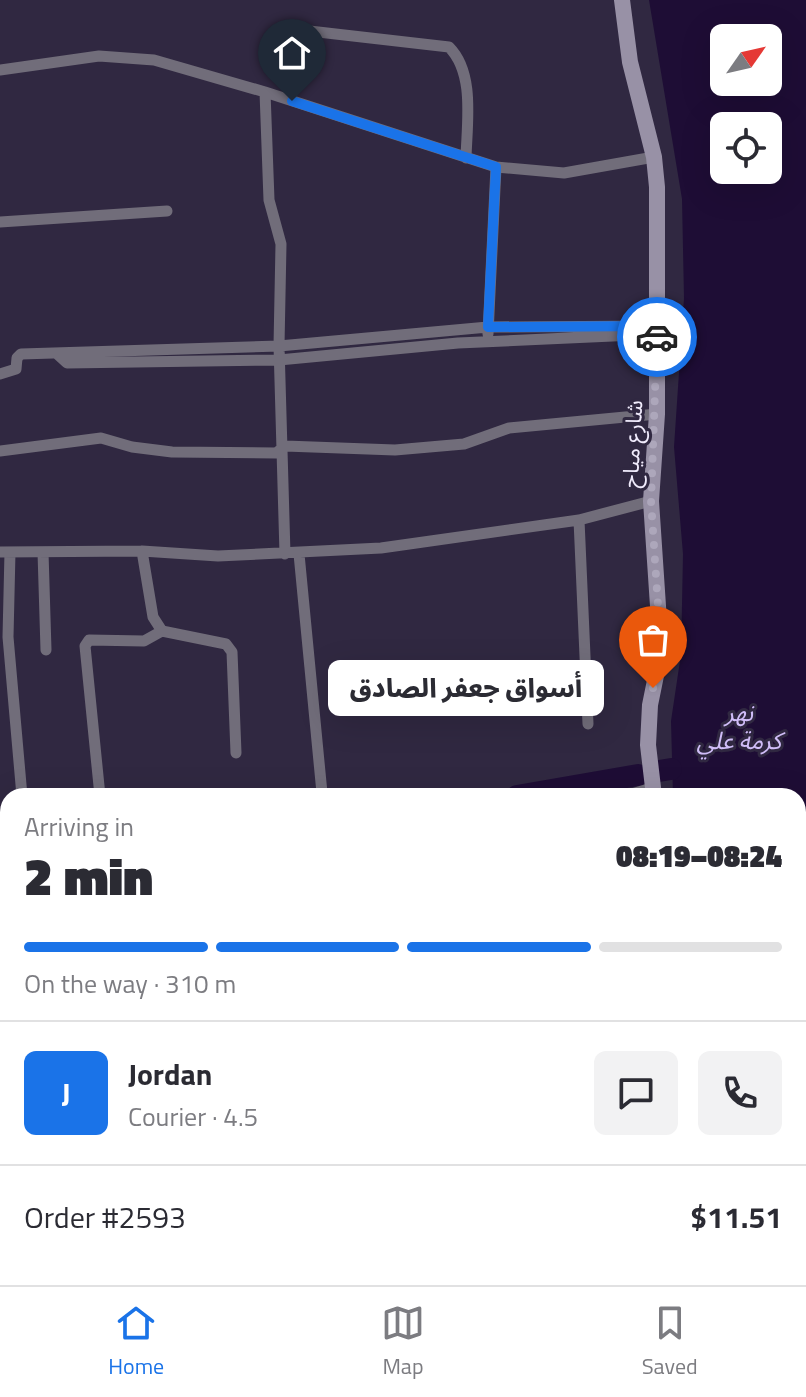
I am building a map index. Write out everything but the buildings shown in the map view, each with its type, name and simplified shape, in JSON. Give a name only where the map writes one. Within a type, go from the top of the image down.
[{"type":"street","name":"شارع مياح","points":[[622,0],[630,62],[654,157],[657,414],[651,501],[661,651],[650,705],[648,745],[653,788]]},
{"type":"street","points":[[292,29],[449,47],[461,59],[464,76],[466,158]]},
{"type":"street","points":[[0,70],[99,56],[128,56],[265,92],[496,167],[564,173],[654,157]]},
{"type":"street","points":[[265,92],[269,200],[281,244],[279,360],[285,554]]},
{"type":"street","points":[[488,342],[496,167]]},
{"type":"street","points":[[0,222],[167,211]]},
{"type":"street","points":[[0,374],[16,369],[17,358],[21,354],[279,346],[488,327],[657,330]]},
{"type":"street","points":[[56,353],[67,363],[279,360],[657,330]]},
{"type":"street","points":[[143,350],[144,364]]},
{"type":"street","points":[[0,451],[101,438],[132,447],[172,452],[276,453],[281,448],[395,450],[464,444],[509,428],[657,414]]},
{"type":"street","points":[[21,788],[8,637],[5,552],[142,551],[218,556],[299,554],[435,542],[579,520],[651,501]]},
{"type":"street","points":[[579,520],[588,724]]},
{"type":"street","points":[[142,551],[153,617],[162,631]]},
{"type":"street","points":[[43,552],[46,650]]},
{"type":"street","points":[[299,554],[322,788]]},
{"type":"street","points":[[99,788],[85,646],[89,640],[144,641],[162,631],[226,644],[232,652],[236,753]]},
{"type":"water","name":"نهر كرمة علي","points":[[649,0],[806,0],[806,788],[673,788],[671,721],[681,654],[683,554],[674,447],[684,298],[682,199]]},
{"type":"waterway","points":[[659,771],[671,769]]},
{"type":"waterway","points":[[563,788],[638,775]]},
{"type":"way so far","points":[[653,688],[661,651],[651,501],[657,414],[657,337]]},
{"type":"place","name":"أسواق جعفر الصادق","points":[[653,688]]},
{"type":"route","points":[[292,101],[496,167],[488,327],[657,326],[657,337]]}]
